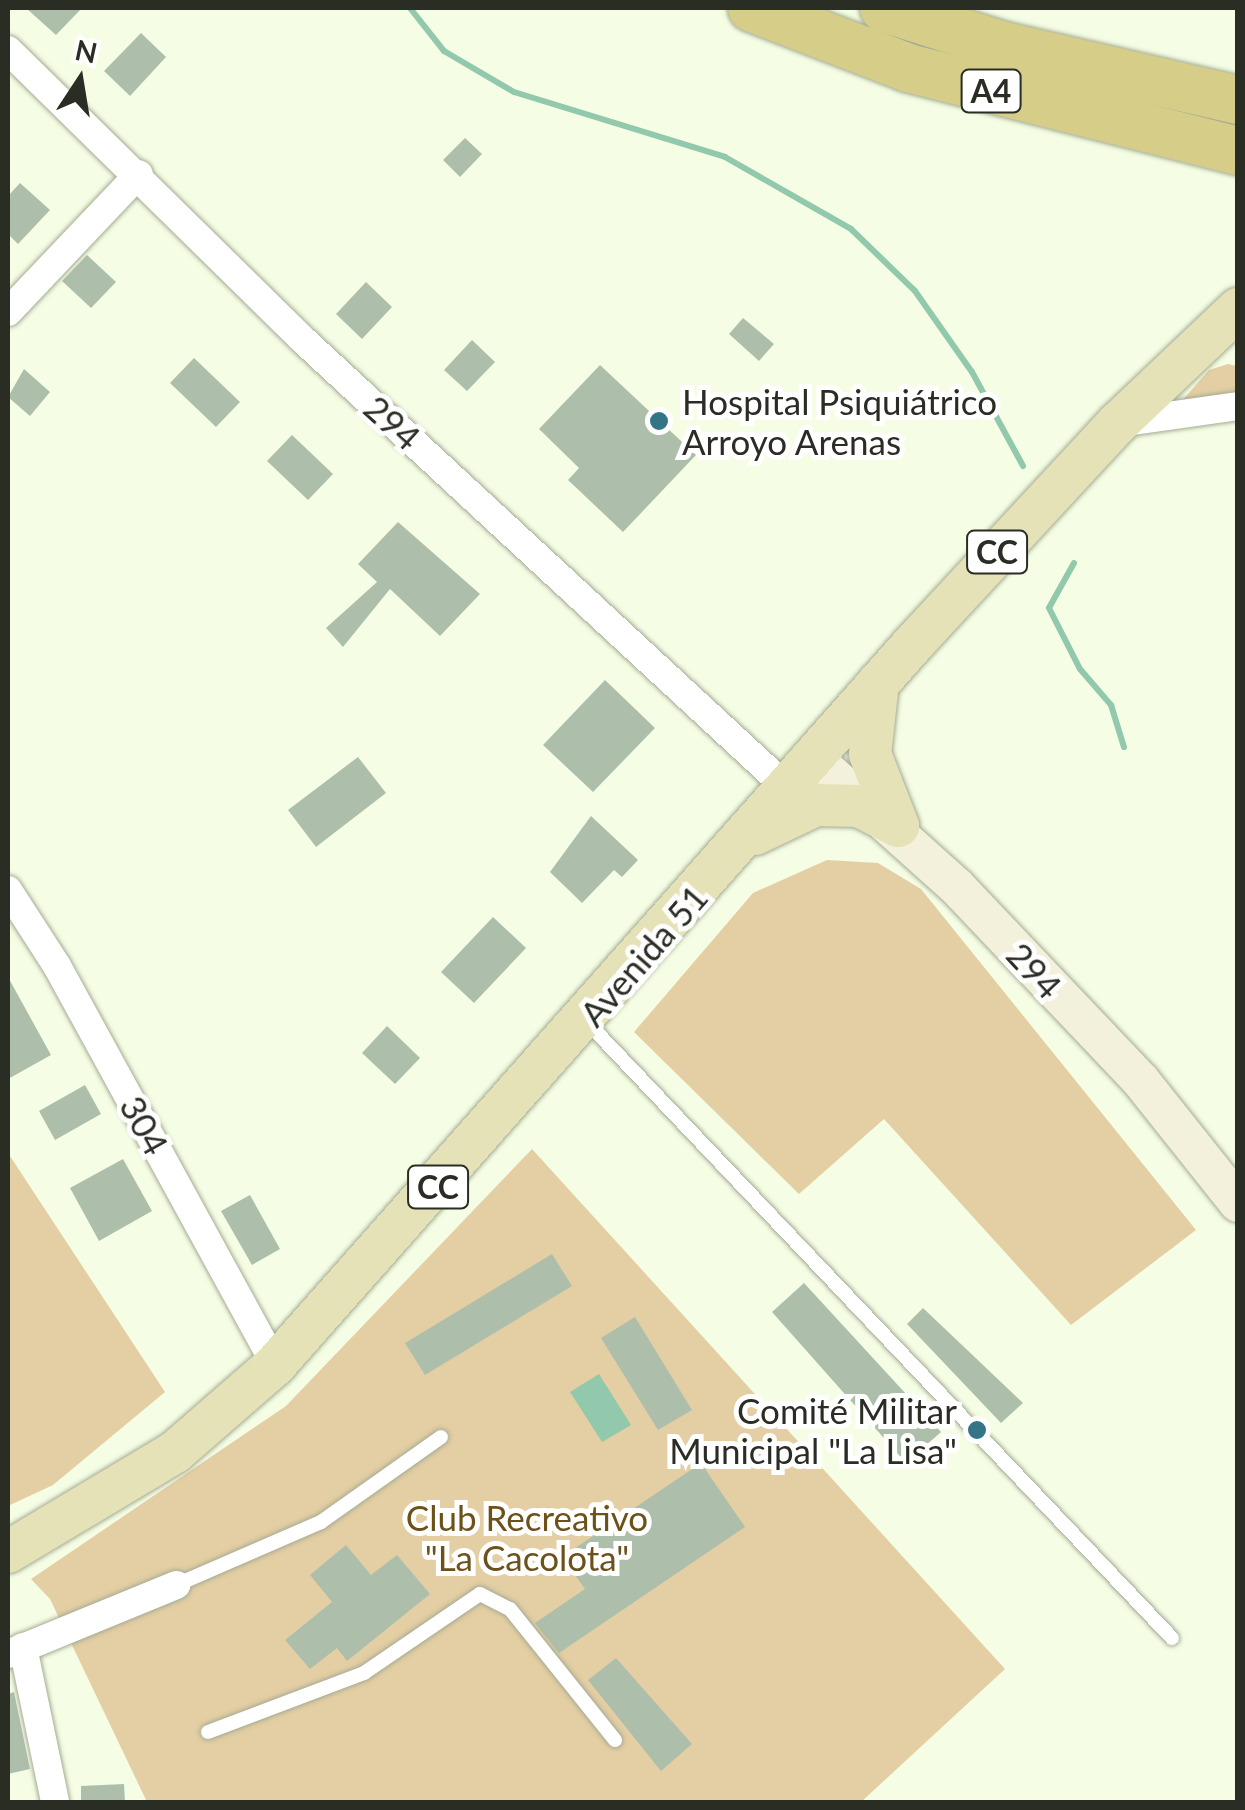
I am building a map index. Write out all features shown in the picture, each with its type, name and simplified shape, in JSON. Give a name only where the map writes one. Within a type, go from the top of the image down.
[{"type":"highway","name":"A4","points":[[752,8],[908,68],[1238,151]]},
{"type":"highway","name":"A4","points":[[884,8],[1004,46],[1238,100]]},
{"type":"main road","name":"Avenida 51","points":[[8,1552],[175,1452],[275,1366],[585,1020],[878,683],[1118,423],[1231,326]]},
{"type":"main road","points":[[878,683],[870,754],[898,826]]},
{"type":"main road","name":"294","points":[[799,772],[898,826],[1141,1081],[1238,1203]]},
{"type":"main road","points":[[734,848],[816,805],[859,806],[898,826]]},
{"type":"street","name":"294","points":[[8,50],[139,174],[302,339],[799,772]]},
{"type":"street","points":[[8,312],[139,174]]},
{"type":"street","points":[[1118,423],[1238,406]]},
{"type":"street","name":"304","points":[[8,890],[57,966],[275,1366]]},
{"type":"street","points":[[55,1802],[15,1650],[176,1584]]},
{"type":"lane","points":[[585,1020],[1172,1638]]},
{"type":"lane","points":[[176,1584],[322,1522],[442,1438]]},
{"type":"lane","points":[[208,1732],[364,1673],[480,1594],[510,1609],[615,1740]]},
{"type":"green space","points":[[1228,364],[1237,366],[1237,398],[1180,403],[1209,370]]},
{"type":"green space","points":[[827,860],[878,863],[921,889],[1196,1230],[1071,1325],[884,1119],[799,1194],[634,1032],[753,893]]},
{"type":"green space","name":"Club Recreativo \"La Cacolota\"","points":[[532,1149],[1005,1669],[861,1802],[147,1802],[50,1599],[31,1579],[286,1406]]},
{"type":"green space","points":[[8,1153],[165,1392],[53,1485],[8,1506]]},
{"type":"shaded area","points":[[599,1374],[631,1425],[602,1442],[570,1392]]},
{"type":"building","points":[[26,8],[82,8],[56,35]]},
{"type":"building","points":[[141,33],[166,57],[130,96],[104,71]]},
{"type":"building","points":[[465,138],[482,154],[460,177],[443,160]]},
{"type":"building","points":[[20,183],[50,210],[18,244],[8,234],[8,196]]},
{"type":"building","points":[[87,255],[116,282],[91,308],[62,281]]},
{"type":"building","points":[[366,282],[392,307],[362,339],[336,314]]},
{"type":"building","points":[[743,318],[774,344],[759,361],[729,334]]},
{"type":"building","points":[[472,340],[495,362],[467,391],[444,370]]},
{"type":"building","points":[[194,358],[240,402],[216,427],[170,383]]},
{"type":"building","points":[[600,365],[696,455],[623,532],[568,480],[579,468],[539,429]]},
{"type":"building","points":[[24,369],[50,392],[30,416],[8,397]]},
{"type":"building","points":[[292,435],[333,474],[308,500],[267,461]]},
{"type":"building","points":[[398,522],[480,594],[440,636],[390,589],[343,647],[326,628],[377,582],[358,564]]},
{"type":"building","points":[[605,680],[655,728],[593,792],[543,745]]},
{"type":"building","points":[[358,757],[386,793],[316,847],[288,810]]},
{"type":"building","points":[[591,816],[638,860],[622,877],[614,870],[582,903],[550,872]]},
{"type":"building","points":[[493,917],[526,948],[474,1003],[441,972]]},
{"type":"building","points":[[8,977],[51,1055],[8,1079]]},
{"type":"building","points":[[387,1026],[420,1058],[395,1084],[362,1053]]},
{"type":"building","points":[[85,1085],[101,1114],[55,1140],[39,1111]]},
{"type":"building","points":[[123,1159],[152,1211],[99,1241],[70,1188]]},
{"type":"building","points":[[250,1195],[280,1249],[252,1265],[221,1211]]},
{"type":"building","points":[[552,1254],[572,1286],[425,1375],[405,1343]]},
{"type":"building","points":[[804,1283],[941,1432],[906,1463],[772,1312]]},
{"type":"building","points":[[923,1308],[1023,1403],[1001,1423],[907,1324]]},
{"type":"building","points":[[635,1317],[692,1410],[658,1430],[601,1338]]},
{"type":"building","points":[[701,1463],[745,1527],[559,1653],[535,1623],[585,1589],[562,1557]]},
{"type":"building","points":[[346,1545],[371,1575],[397,1555],[430,1594],[347,1661],[337,1648],[310,1669],[285,1640],[332,1602],[310,1575]]},
{"type":"building","points":[[616,1658],[692,1744],[661,1771],[588,1680]]},
{"type":"building","points":[[14,1692],[30,1769],[8,1774],[8,1694]]},
{"type":"building","points":[[124,1784],[125,1802],[81,1802],[81,1786]]},
{"type":"waterway","points":[[410,8],[444,51],[514,92],[725,157],[851,229],[915,291],[972,372],[1023,466]]},
{"type":"waterway","points":[[1074,563],[1049,608],[1080,669],[1111,705],[1124,747]]},
{"type":"place","name":"Hospital Psiquiátrico Arroyo Arenas","points":[[659,421]]},
{"type":"place","name":"Comité Militar Municipal \"La Lisa\"","points":[[977,1430]]}]
